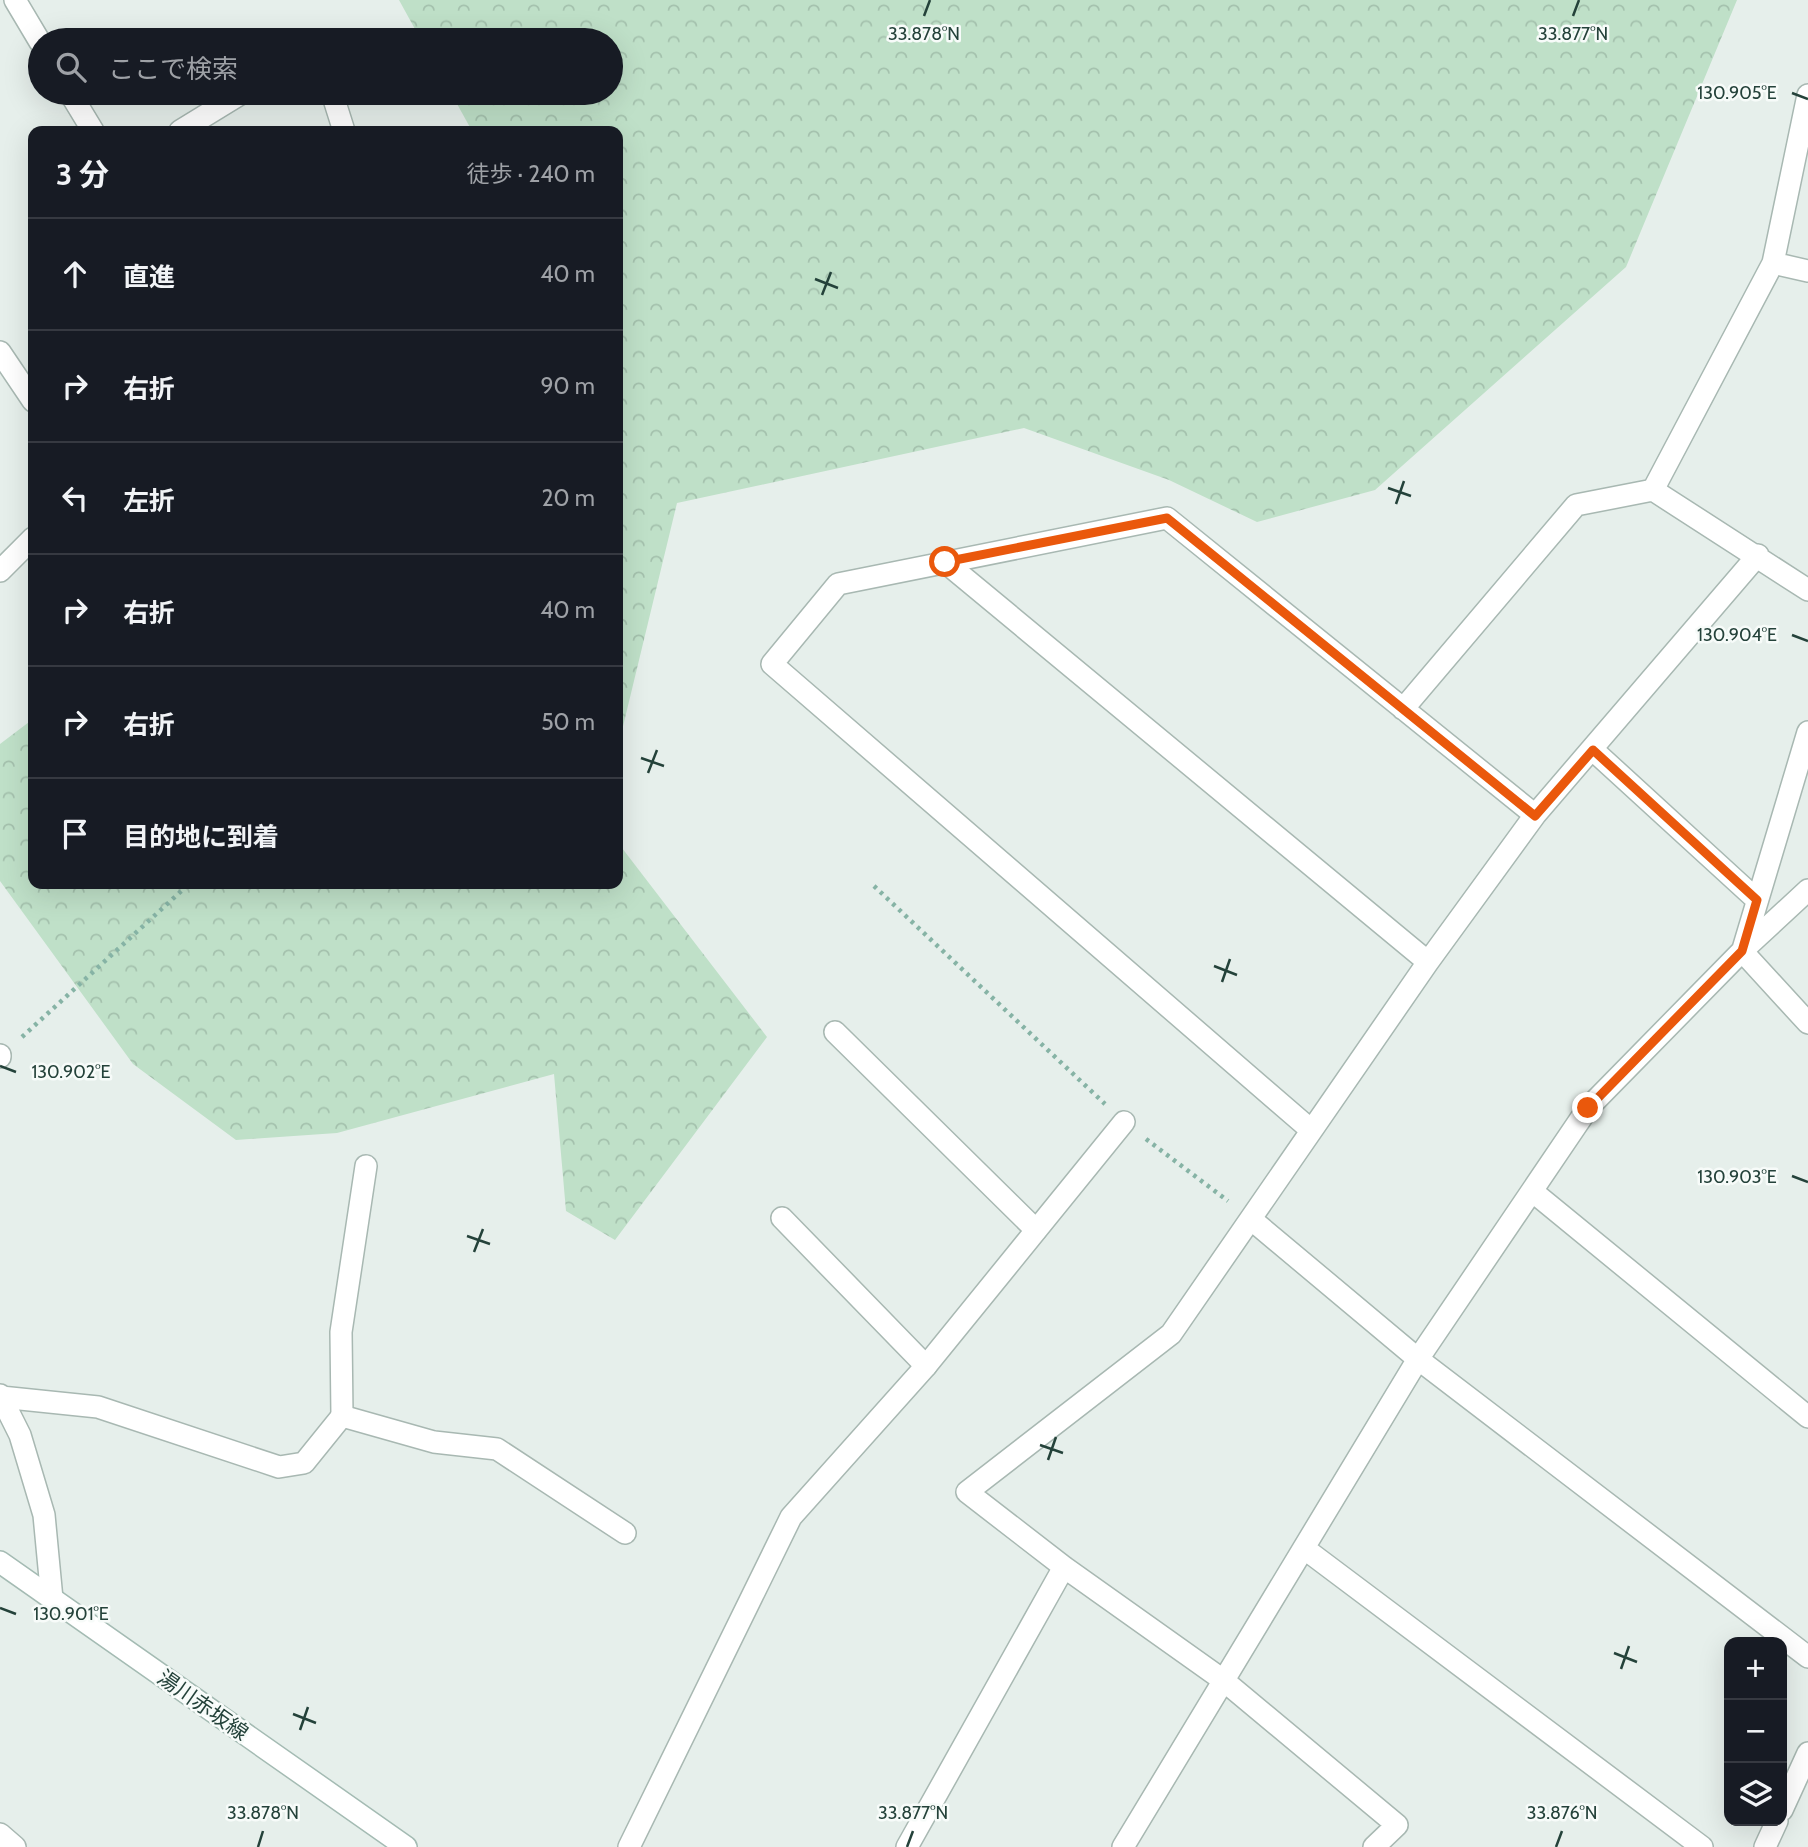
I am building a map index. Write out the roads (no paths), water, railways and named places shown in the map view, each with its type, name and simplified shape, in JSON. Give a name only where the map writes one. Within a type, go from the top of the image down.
[{"type":"street","points":[[15,0],[32,28]]},
{"type":"street","points":[[1653,490],[1773,262],[1808,95]]},
{"type":"street","points":[[77,105],[90,126]]},
{"type":"street","points":[[188,126],[222,105]]},
{"type":"street","points":[[336,105],[342,126]]},
{"type":"street","points":[[1773,262],[1808,271]]},
{"type":"street","points":[[0,352],[28,394]]},
{"type":"street","points":[[1403,709],[1577,505],[1653,490],[1758,555],[1808,590]]},
{"type":"street","points":[[1311,1130],[772,664],[838,584],[1167,518],[1535,816]]},
{"type":"street","points":[[0,571],[28,543]]},
{"type":"street","points":[[1374,1847],[1397,1825],[1223,1680],[1064,1567],[967,1492],[1171,1334],[1428,962],[1535,816],[1758,555]]},
{"type":"street","points":[[945,562],[1428,962]]},
{"type":"street","points":[[1742,951],[1808,732]]},
{"type":"street","points":[[1593,750],[1757,900]]},
{"type":"street","points":[[1123,1847],[1418,1359],[1588,1108],[1742,951],[1808,890]]},
{"type":"street","points":[[1742,951],[1808,1023]]},
{"type":"street","points":[[835,1032],[1036,1230]]},
{"type":"street","points":[[629,1847],[791,1517],[926,1366],[1124,1122]]},
{"type":"street","points":[[1,1396],[98,1407],[279,1467],[304,1463],[342,1416],[341,1332],[366,1166]]},
{"type":"street","points":[[1532,1191],[1808,1417]]},
{"type":"street","points":[[782,1218],[926,1366]]},
{"type":"street","points":[[1252,1220],[1418,1359],[1808,1657]]},
{"type":"street","points":[[1,1396],[20,1435],[44,1516],[52,1599]]},
{"type":"street","points":[[342,1416],[434,1442],[497,1449],[625,1533]]},
{"type":"street","points":[[1305,1549],[1702,1847]]},
{"type":"street","name":"湯川赤坂線","points":[[0,1562],[381,1839],[406,1847]]},
{"type":"street","points":[[907,1847],[1064,1567]]},
{"type":"street","points":[[1787,1799],[1808,1753]]},
{"type":"street","points":[[1765,1847],[1775,1826]]},
{"type":"street","points":[[0,1834],[15,1847]]}]
